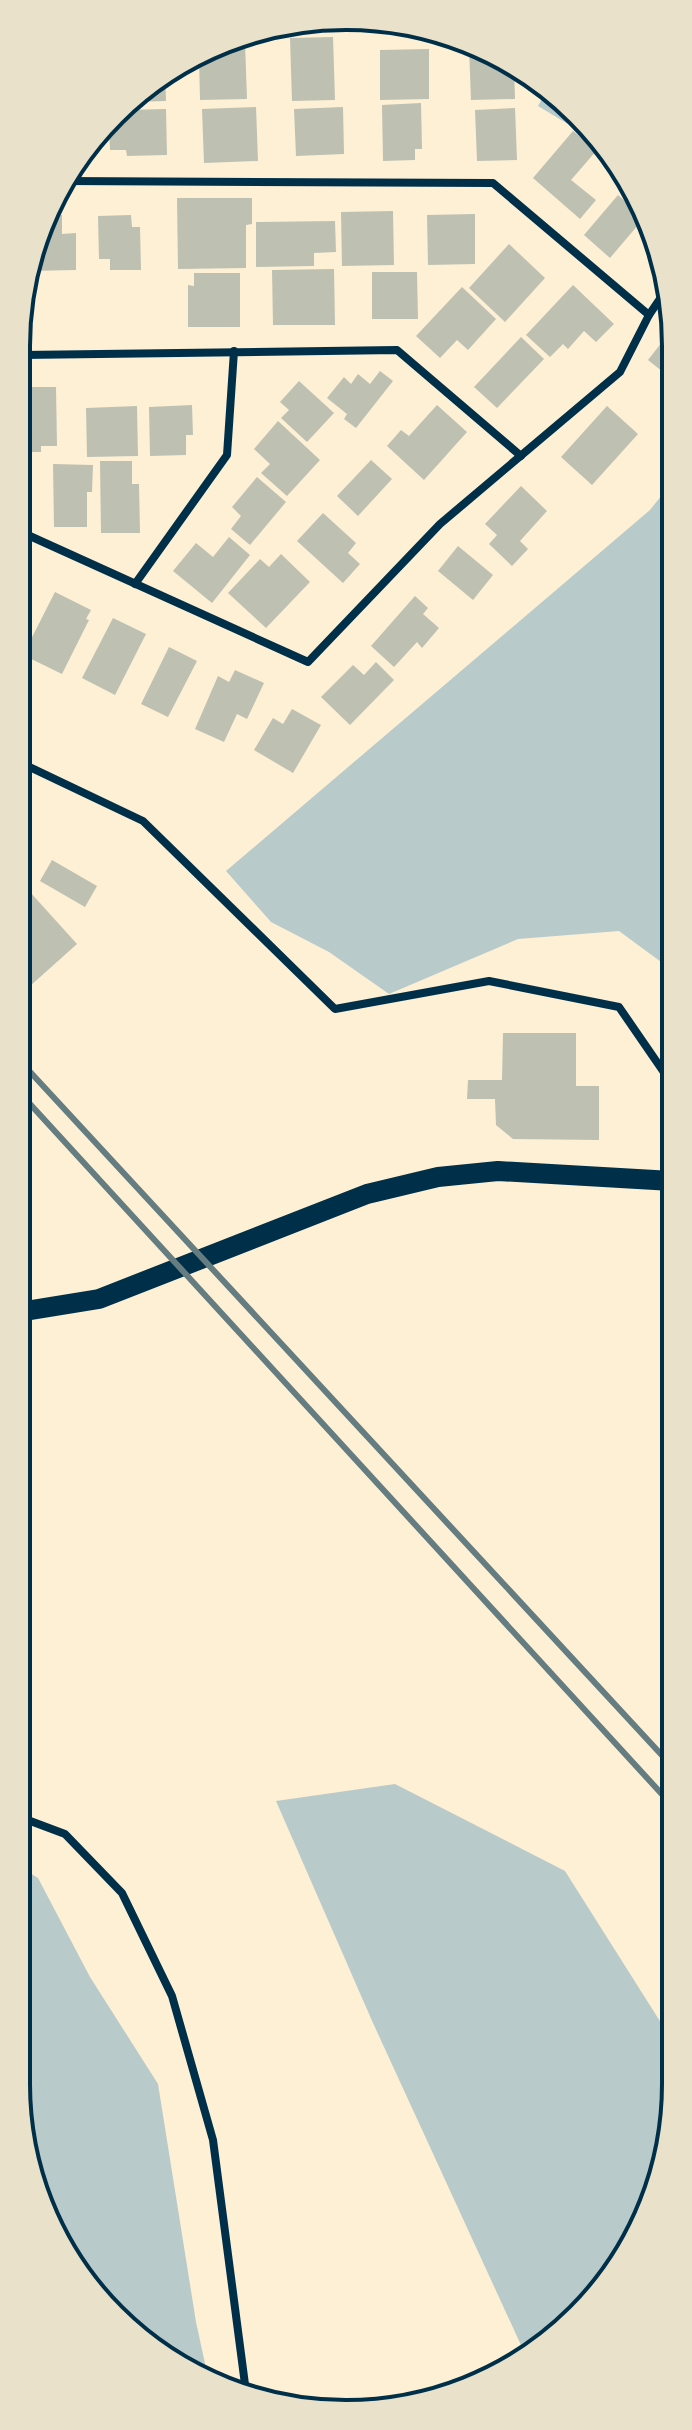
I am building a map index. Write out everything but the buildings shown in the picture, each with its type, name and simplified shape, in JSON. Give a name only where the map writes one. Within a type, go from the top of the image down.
[{"type":"main road","points":[[30,1310],[99,1299],[367,1194],[438,1177],[498,1171],[662,1180]]},
{"type":"street","points":[[76,181],[493,183],[649,315]]},
{"type":"street","points":[[30,536],[308,662],[440,524],[620,372],[658,301]]},
{"type":"street","points":[[30,355],[397,350],[521,456]]},
{"type":"street","points":[[135,584],[227,455],[234,351]]},
{"type":"street","points":[[30,767],[143,821],[335,1009],[489,981],[619,1007],[662,1069]]},
{"type":"street","points":[[30,1821],[65,1834],[122,1893],[172,1996],[213,2140],[245,2383]]},
{"type":"shaded area","points":[[542,98],[573,127],[538,106]]},
{"type":"shaded area","points":[[662,495],[662,963],[619,931],[518,939],[389,994],[329,952],[271,922],[226,871],[650,510]]},
{"type":"shaded area","points":[[395,1784],[565,1871],[662,2024],[659,2125],[651,2166],[638,2205],[609,2260],[584,2292],[554,2322],[522,2347],[373,2023],[276,1801]]},
{"type":"shaded area","points":[[30,1873],[38,1878],[90,1977],[158,2084],[206,2367],[154,2335],[108,2292],[83,2260],[54,2205],[36,2146],[31,2105]]},
{"type":"railway","points":[[30,1072],[662,1755]]},
{"type":"railway","points":[[30,1104],[662,1794]]}]
